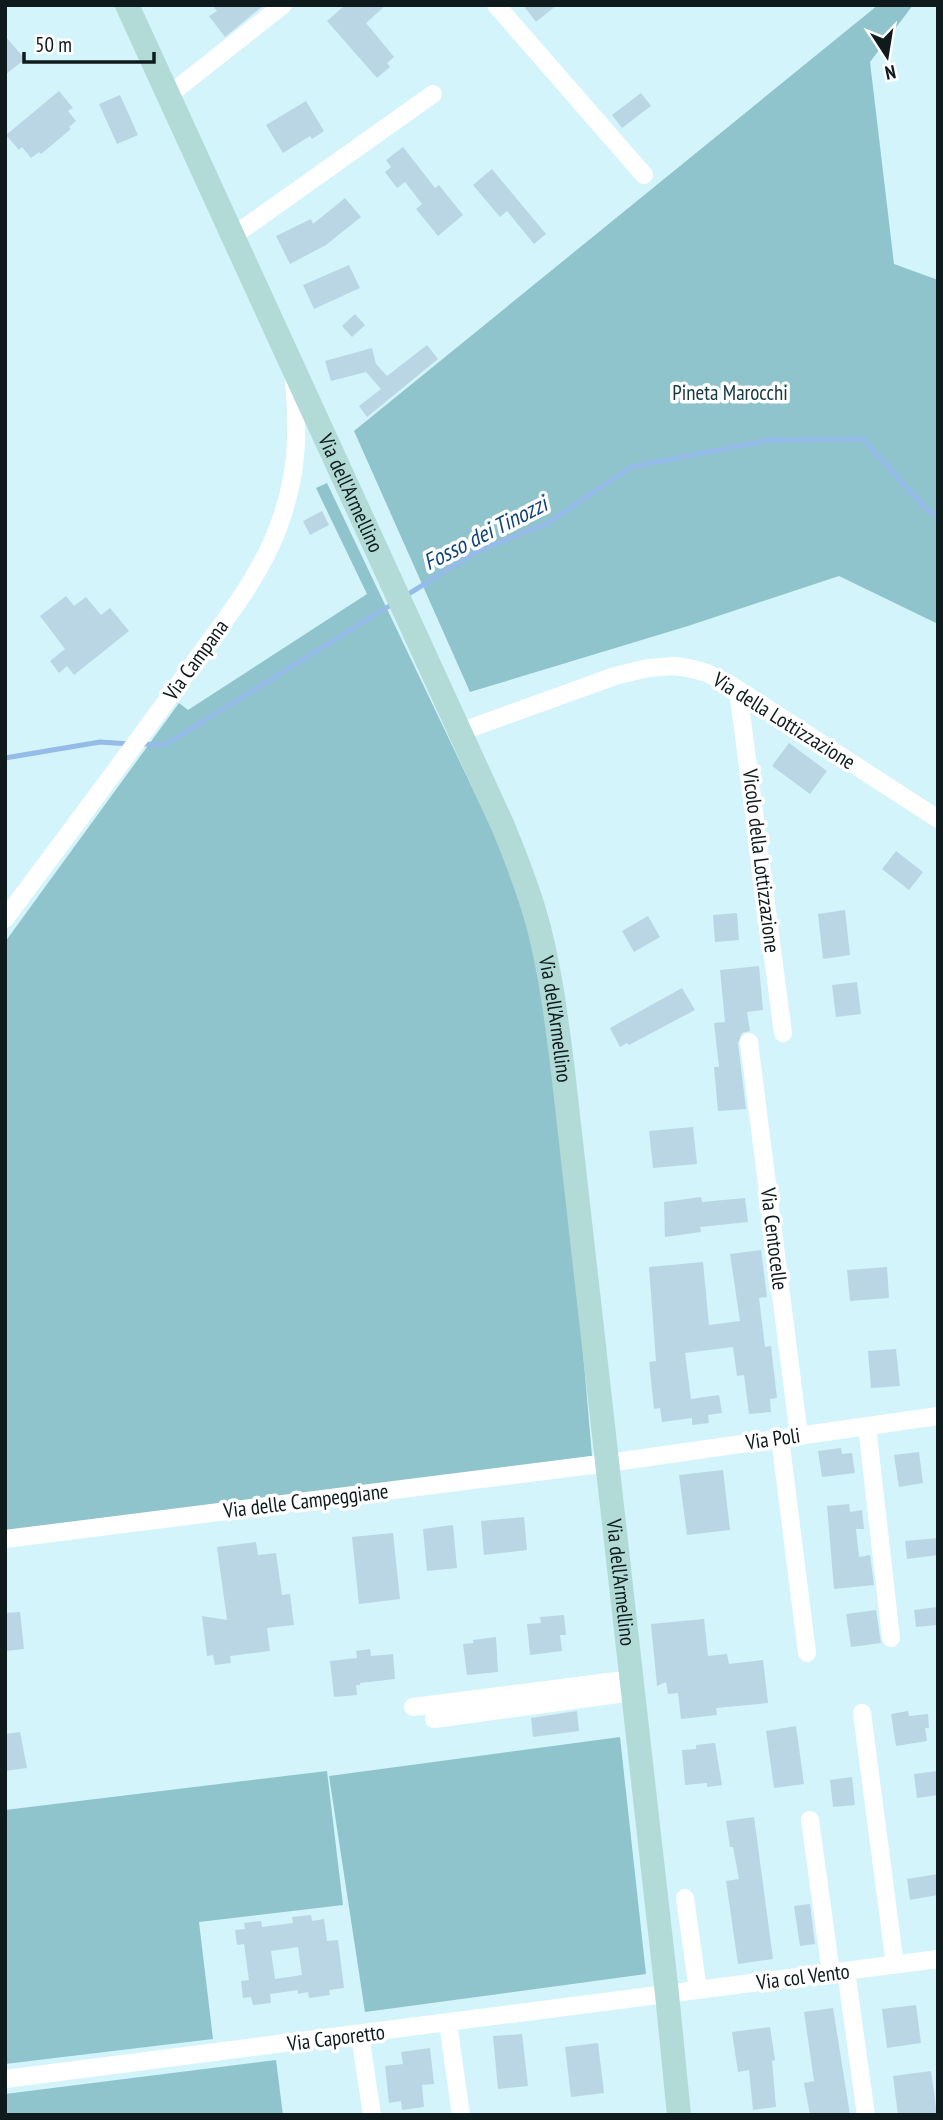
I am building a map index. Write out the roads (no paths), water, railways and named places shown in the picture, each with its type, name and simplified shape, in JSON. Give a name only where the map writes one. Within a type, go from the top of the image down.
[{"type":"street","name":"Via dell'Armellino","points":[[127,5],[409,617],[519,865],[535,913],[547,962],[563,1071],[679,2115]]},
{"type":"street","points":[[169,95],[283,5]]},
{"type":"street","points":[[496,5],[644,175]]},
{"type":"street","points":[[233,236],[433,94]]},
{"type":"street","name":"Via Campana","points":[[5,919],[148,727],[259,569],[278,527],[291,483],[297,449],[298,423],[293,365]]},
{"type":"street","name":"Via della Lottizzazione","points":[[460,732],[615,676],[648,668],[675,666],[701,670],[738,690],[938,819]]},
{"type":"street","name":"Vicolo della Lottizzazione","points":[[738,690],[783,1033]]},
{"type":"street","name":"Via Centocelle","points":[[749,1042],[799,1436]]},
{"type":"street","name":"Via Poli","points":[[608,1463],[938,1416]]},
{"type":"street","points":[[867,1426],[891,1639]]},
{"type":"street","points":[[780,1438],[807,1653]]},
{"type":"street","name":"Via delle Campeggiane","points":[[5,1539],[608,1463]]},
{"type":"street","points":[[413,1707],[633,1686]]},
{"type":"street","points":[[434,1719],[633,1686]]},
{"type":"street","points":[[862,1713],[895,1965]]},
{"type":"street","points":[[810,1820],[866,2115]]},
{"type":"street","points":[[685,1898],[698,1990]]},
{"type":"street","name":"Via col Vento","points":[[667,1994],[938,1959]]},
{"type":"street","name":"Via Caporetto","points":[[5,2079],[667,1994]]},
{"type":"street","points":[[448,2023],[461,2115]]},
{"type":"street","points":[[360,2035],[372,2115]]},
{"type":"waterway","name":"Fosso dei Tinozzi","points":[[405,596],[476,552],[548,523],[631,467],[770,440],[863,439],[928,511],[938,515]]},
{"type":"waterway","name":"Fosso dei Tinozzi","points":[[140,744],[165,745],[394,603]]},
{"type":"waterway","name":"Fosso dei Tinozzi","points":[[5,758],[100,742],[130,744]]},
{"type":"park label","name":"Pineta Marocchi","points":[[730,393]]}]
